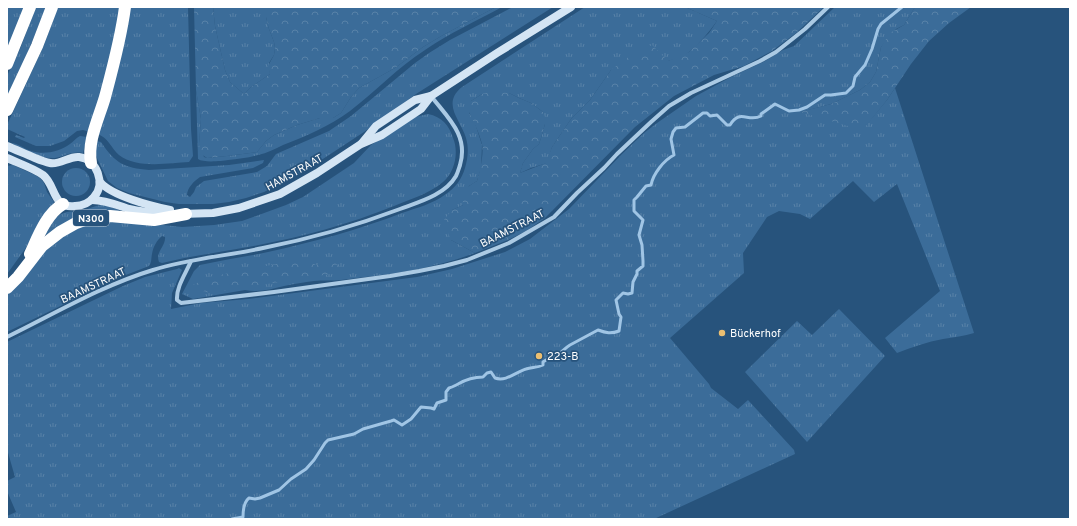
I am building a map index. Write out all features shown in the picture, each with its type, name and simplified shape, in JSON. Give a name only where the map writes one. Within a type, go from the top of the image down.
[{"type":"highway","points":[[7,64],[30,7]]},
{"type":"highway","points":[[7,110],[37,46],[52,7]]},
{"type":"highway","points":[[91,163],[90,149],[115,59],[123,25],[125,7]]},
{"type":"highway","name":"N300","points":[[18,276],[45,224],[53,212],[64,204]]},
{"type":"highway","name":"N300","points":[[7,288],[42,246],[60,232],[76,223],[87,219],[110,216],[154,220],[186,214]]},
{"type":"main road","name":"HAMSTRAAT","points":[[64,204],[72,207],[82,205],[92,200],[100,200],[148,213],[186,214],[227,211],[266,200],[280,194],[317,173],[361,144],[376,126],[415,100],[431,96],[571,7]]},
{"type":"main road","points":[[7,146],[48,163],[56,163],[71,157],[85,158],[91,163],[98,173],[100,182],[99,191],[92,200]]},
{"type":"main road","points":[[7,158],[44,175],[48,180],[56,198],[64,204]]},
{"type":"main road","name":"HAMSTRAAT","points":[[100,182],[103,186],[114,192],[161,208],[186,214]]},
{"type":"street","name":"BAAMSTRAAT","points":[[191,261],[177,295],[177,300],[181,303],[390,276],[444,266],[492,251],[554,217],[617,154],[669,106],[691,93],[776,52],[805,29],[828,7]]},
{"type":"street","name":"BAAMSTRAAT","points":[[7,337],[97,292],[154,270],[191,261],[264,248],[349,227],[413,204],[439,192],[448,186],[456,176],[461,161],[462,147],[459,134],[431,96]]},
{"type":"green space","points":[[7,7],[25,7],[7,52]]},
{"type":"green space","points":[[36,7],[46,7],[25,59],[7,97],[7,76],[20,49]]},
{"type":"green space","points":[[58,7],[122,7],[116,39],[90,132],[83,130],[77,131],[64,141],[50,146],[36,146],[15,137],[16,135],[25,137],[7,129],[7,125],[44,45]]},
{"type":"green space","points":[[128,7],[188,7],[193,156],[189,162],[144,164],[135,162],[119,155],[107,140],[101,135],[97,134]]},
{"type":"green space","points":[[194,7],[213,7],[215,26],[225,70],[230,82],[244,94],[251,87],[270,74],[268,66],[274,55],[275,48],[266,17],[266,7],[496,7],[443,35],[423,47],[395,68],[359,88],[351,97],[341,113],[333,118],[320,118],[297,125],[274,135],[266,141],[257,152],[207,158],[201,154],[199,144],[201,119],[196,90]]},
{"type":"green space","points":[[213,7],[266,7],[266,17],[275,48],[274,55],[269,63],[270,74],[251,87],[244,94],[230,82],[225,70],[215,26]]},
{"type":"green space","points":[[496,7],[502,7],[425,50],[350,111],[318,130],[271,151],[254,156],[217,161],[204,161],[198,159],[196,90],[201,119],[199,144],[204,157],[207,158],[257,152],[266,141],[274,135],[297,125],[320,118],[333,118],[341,113],[351,97],[359,88],[395,68],[423,47],[443,35]]},
{"type":"green space","points":[[513,7],[553,7],[416,94],[364,132],[303,172],[264,192],[229,202],[213,204],[179,204],[165,202],[129,193],[117,188],[108,181],[96,156],[96,141],[101,142],[116,160],[127,166],[140,169],[149,170],[229,165],[264,160],[263,163],[253,168],[200,177],[188,190],[187,195],[190,197],[196,187],[204,181],[257,172],[267,166],[276,154],[329,131],[351,116],[429,53],[450,40]]},
{"type":"green space","points":[[585,7],[685,7],[717,21],[697,45],[682,56],[663,62],[611,70],[590,100],[571,119],[552,147],[547,163],[520,173],[523,163],[533,149],[539,144],[545,124],[543,112],[531,103],[509,93],[482,94],[471,101],[469,113],[474,120],[482,145],[481,168],[477,181],[469,186],[463,205],[452,210],[451,240],[475,253],[459,259],[409,271],[375,276],[310,281],[265,290],[245,290],[193,299],[182,294],[194,271],[200,265],[268,252],[335,235],[369,225],[424,205],[446,194],[455,186],[464,172],[467,157],[468,146],[464,131],[454,112],[453,100],[456,93],[462,87]]},
{"type":"green space","points":[[685,7],[824,7],[796,33],[772,51],[744,66],[714,75],[674,96],[635,127],[545,218],[526,231],[475,253],[451,240],[443,221],[452,210],[463,205],[464,193],[470,185],[477,181],[481,162],[481,139],[466,106],[471,101],[482,94],[491,91],[509,93],[531,103],[543,112],[545,124],[539,144],[533,149],[523,163],[520,173],[546,163],[552,147],[571,119],[590,100],[611,70],[631,55],[652,45],[668,61],[689,52],[709,33],[717,21]]},
{"type":"green space","points":[[835,7],[915,7],[904,25],[896,29],[881,47],[876,72],[870,82],[860,90],[831,104],[801,112],[867,124],[895,88],[974,333],[931,342],[897,353],[885,338],[940,291],[897,184],[874,202],[853,181],[810,219],[800,214],[779,211],[767,217],[743,253],[744,273],[670,338],[711,388],[738,409],[748,400],[794,450],[795,454],[654,519],[7,519],[7,516],[16,512],[7,491],[7,481],[15,477],[7,449],[7,342],[123,286],[145,277],[179,268],[182,270],[172,293],[171,309],[201,303],[248,299],[417,277],[452,269],[505,252],[530,239],[569,209],[622,154],[657,123],[696,96],[765,61],[783,50],[794,46]]},
{"type":"green space","points":[[915,7],[971,7],[949,23],[929,41],[911,64],[887,100],[866,126],[848,126],[800,112],[831,104],[860,90],[870,82],[876,72],[881,47],[890,33],[904,25]]},
{"type":"green space","points":[[428,114],[441,119],[447,125],[455,144],[456,155],[455,162],[447,178],[438,186],[426,193],[376,213],[304,235],[162,263],[159,262],[158,255],[165,240],[165,237],[162,236],[154,246],[149,266],[118,278],[7,332],[7,294],[42,252],[77,226],[106,219],[182,227],[242,221],[286,205],[303,197],[354,163],[371,145],[415,117]]},
{"type":"green space","points":[[80,136],[87,137],[83,153],[72,153],[55,158],[38,156],[11,143],[31,151],[46,153],[61,149]]},
{"type":"green space","points":[[13,165],[40,178],[54,202],[25,249],[7,274],[7,166]]},
{"type":"green space","points":[[76,168],[86,172],[90,182],[86,192],[76,196],[66,192],[62,182],[66,172]]},
{"type":"green space","points":[[101,205],[119,210],[118,212],[48,236],[44,233],[53,220],[63,213],[81,211]]},
{"type":"green space","points":[[302,259],[316,265],[332,259],[343,272],[210,293],[189,287],[209,277]]},
{"type":"green space","points":[[839,309],[885,356],[807,442],[745,372],[797,321],[812,335]]},
{"type":"waterway","points":[[232,519],[243,517],[245,504],[249,498],[260,498],[279,490],[291,479],[306,469],[328,440],[354,434],[363,429],[394,420],[402,425],[411,419],[421,407],[434,409],[437,403],[446,400],[446,392],[449,388],[464,381],[483,377],[487,373],[491,372],[495,378],[507,378],[526,369],[543,365],[543,362],[598,330],[608,333],[619,331],[621,317],[616,300],[623,293],[632,293],[633,282],[637,271],[643,266],[642,245],[639,235],[643,220],[634,211],[634,200],[646,186],[651,185],[654,176],[666,160],[674,155],[671,139],[676,128],[685,127],[703,113],[707,113],[710,116],[717,115],[727,125],[730,125],[737,117],[756,118],[761,116],[761,114],[775,104],[789,111],[799,110],[807,107],[825,95],[846,93],[853,86],[855,77],[865,65],[881,24],[902,7]]},
{"type":"place","name":"Bückerhof","points":[[722,333]]},
{"type":"place","name":"223-B","points":[[539,356]]}]
